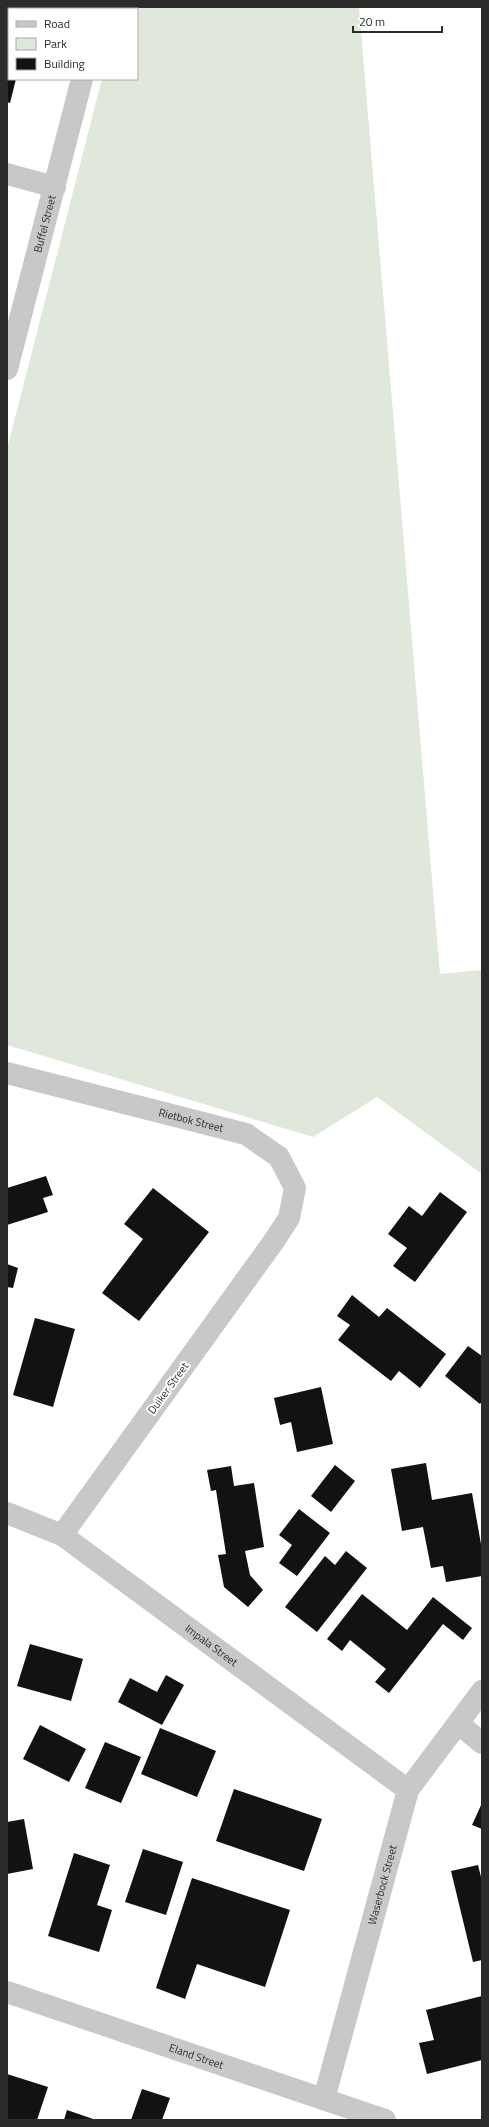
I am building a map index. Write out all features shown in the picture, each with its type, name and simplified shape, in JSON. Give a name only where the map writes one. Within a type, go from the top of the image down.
[{"type":"street","name":"Buffel Street","points":[[7,369],[56,187],[82,80]]},
{"type":"street","points":[[7,174],[56,187]]},
{"type":"street","name":"Rietbok Street","points":[[7,1074],[246,1134],[279,1157],[295,1188],[289,1218],[274,1241]]},
{"type":"street","name":"Duiker Street","points":[[62,1535],[274,1241]]},
{"type":"street","name":"Impala Street","points":[[7,1513],[62,1535],[408,1790]]},
{"type":"street","name":"Waserbock Street","points":[[324,2099],[408,1790],[459,1724],[482,1691]]},
{"type":"street","points":[[459,1724],[482,1743]]},
{"type":"street","name":"Eland Street","points":[[7,1992],[385,2120]]},
{"type":"green space","points":[[359,7],[440,974],[482,970],[482,1174],[377,1097],[313,1137],[7,1045],[7,449],[102,80],[138,80],[138,8],[120,8]]},
{"type":"building","points":[[7,7],[33,7],[8,8],[8,80],[16,80],[10,103],[7,102]]},
{"type":"building","points":[[46,1176],[53,1195],[43,1198],[48,1212],[7,1225],[7,1188]]},
{"type":"building","points":[[153,1188],[209,1232],[139,1321],[102,1293],[143,1239],[124,1224]]},
{"type":"building","points":[[440,1192],[467,1212],[415,1282],[393,1266],[407,1248],[388,1234],[409,1206],[422,1216]]},
{"type":"building","points":[[7,1264],[18,1268],[13,1288],[7,1287]]},
{"type":"building","points":[[352,1295],[379,1317],[387,1308],[446,1354],[420,1388],[399,1371],[391,1381],[338,1340],[350,1325],[337,1316]]},
{"type":"building","points":[[35,1318],[75,1329],[53,1407],[13,1395]]},
{"type":"building","points":[[468,1346],[482,1356],[482,1401],[480,1404],[445,1376]]},
{"type":"building","points":[[321,1387],[333,1444],[297,1452],[291,1422],[280,1425],[274,1398]]},
{"type":"building","points":[[426,1463],[432,1500],[472,1493],[482,1550],[482,1576],[446,1582],[443,1566],[431,1568],[423,1527],[402,1531],[391,1469]]},
{"type":"building","points":[[335,1465],[355,1481],[331,1512],[311,1496]]},
{"type":"building","points":[[231,1466],[234,1486],[254,1483],[264,1547],[245,1551],[250,1575],[263,1590],[248,1607],[224,1587],[218,1555],[226,1554],[216,1490],[211,1491],[207,1470]]},
{"type":"building","points":[[299,1509],[330,1533],[297,1576],[279,1563],[292,1545],[279,1535]]},
{"type":"building","points":[[346,1551],[367,1568],[317,1632],[285,1607],[325,1556],[335,1565]]},
{"type":"building","points":[[362,1594],[407,1630],[433,1597],[472,1628],[463,1640],[443,1624],[389,1693],[375,1682],[386,1669],[350,1640],[342,1651],[327,1639]]},
{"type":"building","points":[[30,1644],[83,1659],[71,1701],[17,1686]]},
{"type":"building","points":[[166,1675],[184,1685],[162,1725],[118,1702],[130,1678],[157,1692]]},
{"type":"building","points":[[40,1725],[86,1749],[69,1782],[23,1759]]},
{"type":"building","points":[[160,1728],[216,1751],[197,1797],[141,1774]]},
{"type":"building","points":[[105,1742],[141,1757],[121,1803],[85,1788]]},
{"type":"building","points":[[234,1789],[322,1819],[304,1871],[216,1841]]},
{"type":"building","points":[[482,1803],[482,1829],[472,1825]]},
{"type":"building","points":[[24,1819],[33,1869],[7,1874],[7,1822]]},
{"type":"building","points":[[143,1849],[183,1862],[166,1915],[125,1902]]},
{"type":"building","points":[[74,1853],[110,1865],[97,1905],[112,1910],[99,1952],[48,1936]]},
{"type":"building","points":[[478,1865],[482,1881],[482,1960],[473,1962],[451,1871]]},
{"type":"building","points":[[192,1878],[290,1910],[265,1987],[197,1964],[185,1999],[156,1988]]},
{"type":"building","points":[[482,1996],[482,2060],[427,2074],[419,2043],[434,2040],[426,2010]]},
{"type":"building","points":[[7,2074],[48,2087],[37,2120],[7,2120]]},
{"type":"building","points":[[142,2089],[170,2098],[162,2120],[131,2120]]},
{"type":"building","points":[[67,2110],[96,2120],[64,2120]]}]
